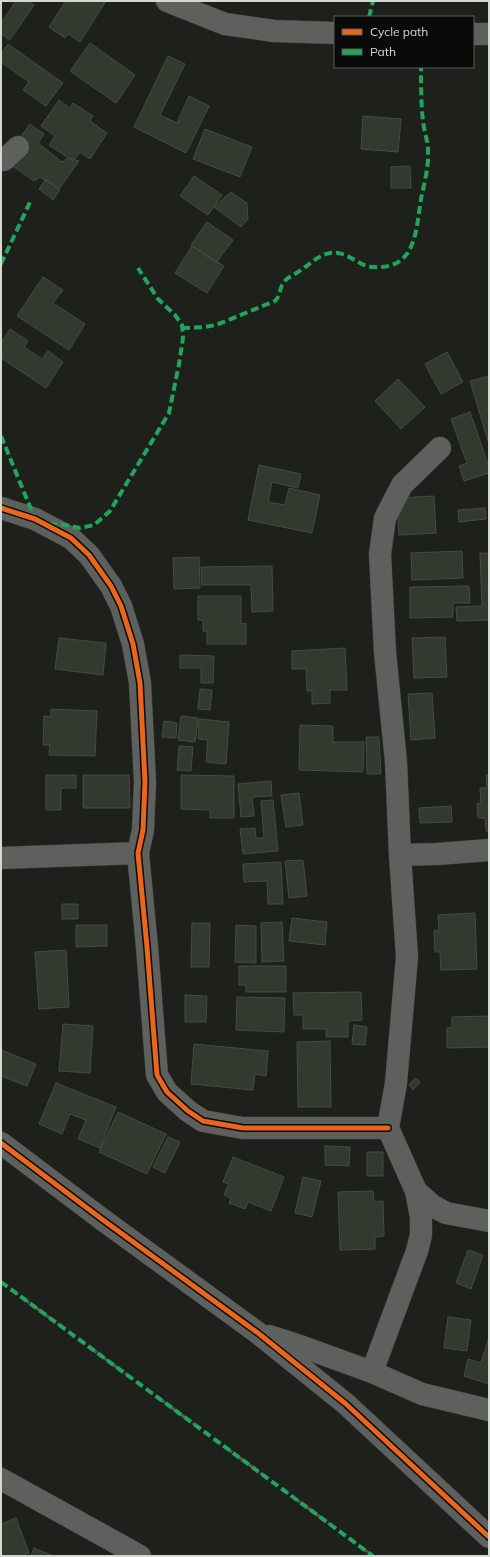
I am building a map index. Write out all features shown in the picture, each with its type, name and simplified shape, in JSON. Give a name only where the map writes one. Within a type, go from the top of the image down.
[{"type":"street","points":[[167,1],[225,24],[274,32],[334,33]]},
{"type":"street","points":[[474,34],[489,34]]},
{"type":"street","points":[[372,1372],[412,1265],[421,1235],[421,1217],[416,1191],[388,1128],[396,1083],[407,957],[396,762],[385,652],[380,554],[385,518],[402,485],[440,448]]},
{"type":"street","points":[[1,508],[35,519],[71,538],[89,555],[111,586],[122,606],[133,644],[140,683],[145,782],[143,830],[138,853],[149,967],[157,1075],[167,1092],[188,1111],[203,1121],[243,1128],[388,1128]]},
{"type":"street","points":[[400,854],[437,854],[489,850]]},
{"type":"street","points":[[1,858],[138,853]]},
{"type":"street","points":[[1,1143],[103,1220],[258,1333],[346,1404],[489,1537]]},
{"type":"street","points":[[416,1191],[433,1206],[446,1213],[489,1221]]},
{"type":"street","points":[[421,1235],[446,1213]]},
{"type":"street","points":[[258,1333],[303,1346],[372,1372],[422,1394],[489,1410]]},
{"type":"street","points":[[2,1481],[140,1556]]},
{"type":"building","points":[[16,1],[28,1],[34,5],[10,40],[1,34],[1,23]]},
{"type":"building","points":[[66,1],[106,1],[80,42],[68,34],[65,38],[49,27]]},
{"type":"building","points":[[90,43],[135,75],[116,103],[70,71]]},
{"type":"building","points":[[8,44],[63,83],[46,106],[23,90],[29,82],[1,62],[1,54]]},
{"type":"building","points":[[168,56],[185,64],[160,115],[177,123],[189,96],[209,106],[186,153],[134,127]]},
{"type":"building","points":[[59,100],[70,108],[73,103],[93,116],[90,121],[107,133],[90,159],[80,152],[73,161],[49,145],[55,136],[41,126]]},
{"type":"building","points":[[363,116],[401,119],[398,152],[361,149]]},
{"type":"building","points":[[30,124],[44,134],[38,143],[62,162],[68,158],[79,161],[59,189],[40,177],[34,181],[4,160]]},
{"type":"building","points":[[205,129],[252,147],[240,177],[193,159]]},
{"type":"building","points":[[410,166],[411,188],[391,188],[391,167]]},
{"type":"building","points":[[194,176],[222,195],[208,215],[180,196]]},
{"type":"building","points":[[46,179],[60,190],[53,200],[39,189]]},
{"type":"building","points":[[231,192],[247,203],[248,219],[241,227],[214,207]]},
{"type":"building","points":[[207,222],[233,240],[216,263],[191,245]]},
{"type":"building","points":[[192,246],[224,266],[207,293],[175,273]]},
{"type":"building","points":[[43,277],[63,290],[53,303],[85,324],[69,350],[17,316]]},
{"type":"building","points":[[10,329],[28,341],[24,347],[42,359],[48,351],[63,362],[46,388],[1,358],[1,343]]},
{"type":"building","points":[[447,352],[463,382],[441,394],[425,364]]},
{"type":"building","points":[[489,376],[489,444],[470,381]]},
{"type":"building","points":[[398,379],[425,407],[401,429],[375,401]]},
{"type":"building","points":[[470,412],[489,467],[489,473],[464,481],[459,466],[467,463],[451,419]]},
{"type":"building","points":[[259,465],[301,474],[298,488],[272,482],[268,502],[285,505],[289,488],[320,495],[312,533],[248,520]]},
{"type":"building","points":[[434,496],[436,533],[399,535],[397,498]]},
{"type":"building","points":[[485,508],[486,519],[459,522],[458,510]]},
{"type":"building","points":[[462,551],[463,578],[412,580],[411,553]]},
{"type":"building","points":[[480,553],[489,553],[489,620],[457,621],[456,607],[482,606]]},
{"type":"building","points":[[199,557],[200,588],[174,589],[173,558]]},
{"type":"building","points":[[272,566],[273,611],[252,612],[251,585],[202,585],[201,567]]},
{"type":"building","points":[[469,586],[470,603],[453,603],[453,617],[410,618],[410,587]]},
{"type":"building","points":[[198,596],[241,596],[241,624],[246,623],[246,644],[207,644],[207,631],[203,631],[203,620],[198,620]]},
{"type":"building","points":[[445,637],[447,677],[414,678],[412,638]]},
{"type":"building","points":[[59,638],[106,643],[103,675],[55,669]]},
{"type":"building","points":[[345,648],[347,690],[330,690],[330,703],[312,704],[312,691],[307,691],[306,669],[292,669],[292,651]]},
{"type":"building","points":[[180,655],[214,656],[213,683],[201,683],[201,668],[180,668]]},
{"type":"building","points":[[200,689],[212,690],[210,710],[198,709]]},
{"type":"building","points":[[432,693],[435,738],[411,740],[408,694]]},
{"type":"building","points":[[51,709],[97,711],[95,756],[49,755],[50,745],[43,745],[44,716],[51,717]]},
{"type":"building","points":[[181,716],[198,718],[195,742],[178,740]]},
{"type":"building","points":[[199,719],[229,722],[226,764],[206,762],[208,740],[198,739]]},
{"type":"building","points":[[164,721],[177,723],[176,738],[162,737]]},
{"type":"building","points":[[300,725],[333,726],[333,742],[364,742],[363,772],[299,770]]},
{"type":"building","points":[[366,737],[379,737],[381,774],[367,774]]},
{"type":"building","points":[[179,746],[193,747],[191,771],[177,770]]},
{"type":"building","points":[[46,775],[76,775],[76,788],[61,788],[61,810],[46,810]]},
{"type":"building","points":[[83,775],[129,775],[130,808],[83,808]]},
{"type":"building","points":[[181,775],[234,776],[234,818],[210,818],[210,810],[181,809]]},
{"type":"building","points":[[486,775],[489,775],[489,831],[486,831],[485,818],[478,818],[477,803],[481,804],[480,788],[487,788]]},
{"type":"building","points":[[271,781],[272,796],[252,797],[254,816],[241,817],[238,784]]},
{"type":"building","points":[[299,793],[303,825],[286,827],[281,795]]},
{"type":"building","points":[[273,800],[278,851],[243,854],[240,829],[255,828],[256,838],[264,838],[261,801]]},
{"type":"building","points":[[451,806],[452,822],[420,823],[419,808]]},
{"type":"building","points":[[303,860],[307,896],[289,898],[285,861]]},
{"type":"building","points":[[281,862],[283,904],[268,904],[267,881],[244,882],[243,864]]},
{"type":"building","points":[[62,904],[78,904],[78,919],[62,919]]},
{"type":"building","points":[[475,913],[477,969],[441,970],[440,952],[435,952],[434,931],[439,930],[438,915]]},
{"type":"building","points":[[292,918],[327,922],[325,945],[289,941]]},
{"type":"building","points":[[282,922],[284,961],[262,962],[261,923]]},
{"type":"building","points":[[192,923],[210,923],[209,967],[191,967]]},
{"type":"building","points":[[76,925],[107,925],[107,946],[76,947]]},
{"type":"building","points":[[236,925],[256,926],[256,963],[235,962]]},
{"type":"building","points":[[66,950],[69,1007],[39,1009],[35,952]]},
{"type":"building","points":[[239,966],[286,966],[286,992],[246,992],[246,985],[239,985]]},
{"type":"building","points":[[361,992],[362,1020],[348,1021],[348,1037],[326,1037],[326,1029],[303,1029],[303,1015],[294,1015],[293,993]]},
{"type":"building","points":[[185,995],[207,996],[206,1022],[185,1022]]},
{"type":"building","points":[[237,997],[285,998],[284,1032],[236,1030]]},
{"type":"building","points":[[489,1016],[489,1047],[447,1048],[447,1028],[452,1027],[452,1017]]},
{"type":"building","points":[[63,1024],[93,1026],[90,1073],[59,1071]]},
{"type":"building","points":[[354,1025],[367,1027],[365,1045],[352,1044]]},
{"type":"building","points":[[330,1041],[331,1107],[298,1107],[297,1042]]},
{"type":"building","points":[[194,1044],[268,1051],[266,1076],[255,1074],[253,1090],[191,1084]]},
{"type":"building","points":[[1,1050],[36,1064],[27,1086],[1,1076]]},
{"type":"building","points":[[415,1078],[420,1082],[413,1090],[409,1085]]},
{"type":"building","points":[[56,1083],[116,1107],[100,1148],[78,1139],[86,1120],[70,1114],[62,1134],[39,1124]]},
{"type":"building","points":[[118,1112],[166,1134],[147,1174],[99,1152]]},
{"type":"building","points":[[168,1137],[180,1142],[165,1173],[153,1167]]},
{"type":"building","points":[[325,1146],[350,1147],[349,1166],[325,1165]]},
{"type":"building","points":[[367,1152],[383,1152],[383,1176],[367,1176]]},
{"type":"building","points":[[233,1157],[284,1177],[271,1211],[248,1202],[245,1209],[229,1203],[231,1198],[224,1195],[229,1184],[223,1182]]},
{"type":"building","points":[[303,1177],[321,1181],[312,1217],[295,1213]]},
{"type":"building","points":[[373,1191],[374,1202],[383,1201],[384,1236],[375,1237],[375,1249],[340,1250],[338,1192]]},
{"type":"building","points":[[468,1250],[483,1255],[471,1289],[456,1283]]},
{"type":"building","points":[[448,1317],[471,1320],[467,1351],[444,1348]]},
{"type":"building","points":[[489,1337],[489,1384],[464,1376],[468,1359],[481,1363]]},
{"type":"building","points":[[16,1518],[29,1553],[21,1556],[1,1556],[1,1524]]},
{"type":"building","points":[[34,1548],[53,1556],[31,1556]]},
{"type":"railway","points":[[1,1282],[373,1556]]},
{"type":"marked path","points":[[369,16],[373,1]]},
{"type":"marked path","points":[[182,328],[216,325],[275,301],[285,280],[322,255],[332,253],[343,254],[365,265],[374,267],[388,266],[399,262],[412,245],[418,222],[428,163],[428,147],[422,108],[421,68]]},
{"type":"marked path","points":[[1,264],[31,200]]},
{"type":"marked path","points":[[49,524],[80,528],[94,525],[110,511],[169,413],[183,338],[182,325],[175,315],[158,299],[138,268]]},
{"type":"marked path","points":[[1,436],[35,519]]},
{"type":"marked path","points":[[1,1282],[373,1556]]},
{"type":"cycle path","points":[[1,508],[35,519],[71,538],[89,555],[111,586],[121,606],[133,644],[140,683],[145,782],[143,830],[138,853],[157,1075],[167,1092],[188,1111],[203,1121],[243,1128],[388,1128]]},
{"type":"cycle path","points":[[1,1143],[103,1220],[258,1333],[346,1404],[489,1537]]}]
